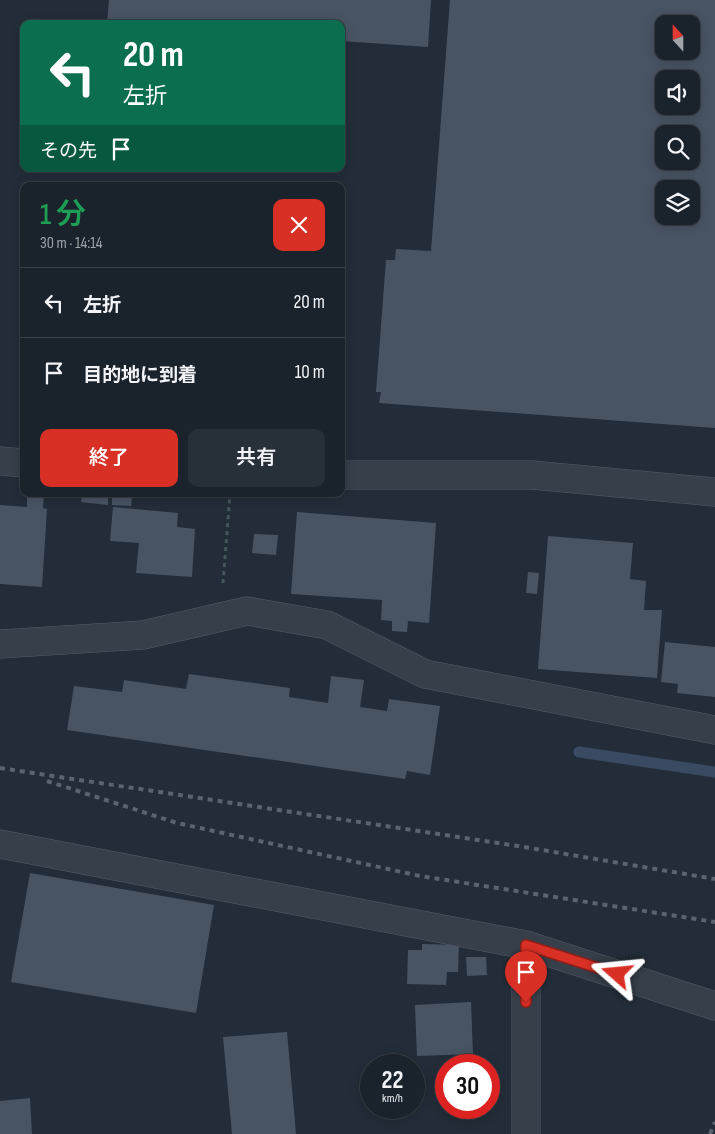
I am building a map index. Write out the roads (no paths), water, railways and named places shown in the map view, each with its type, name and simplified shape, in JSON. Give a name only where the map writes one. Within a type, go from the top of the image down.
[{"type":"street","points":[[0,461],[20,463]]},
{"type":"street","points":[[345,475],[532,475],[715,492]]},
{"type":"street","points":[[0,644],[143,635],[247,611],[327,625],[425,674],[715,730]]},
{"type":"street","points":[[0,844],[526,945],[715,1006]]},
{"type":"street","points":[[526,945],[526,1134]]},
{"type":"waterway","points":[[579,752],[715,772]]},
{"type":"railway","points":[[0,768],[518,846],[715,879]]},
{"type":"railway","points":[[47,781],[177,823],[420,876],[715,922]]},
{"type":"railway","points":[[710,1134],[715,1122]]}]
